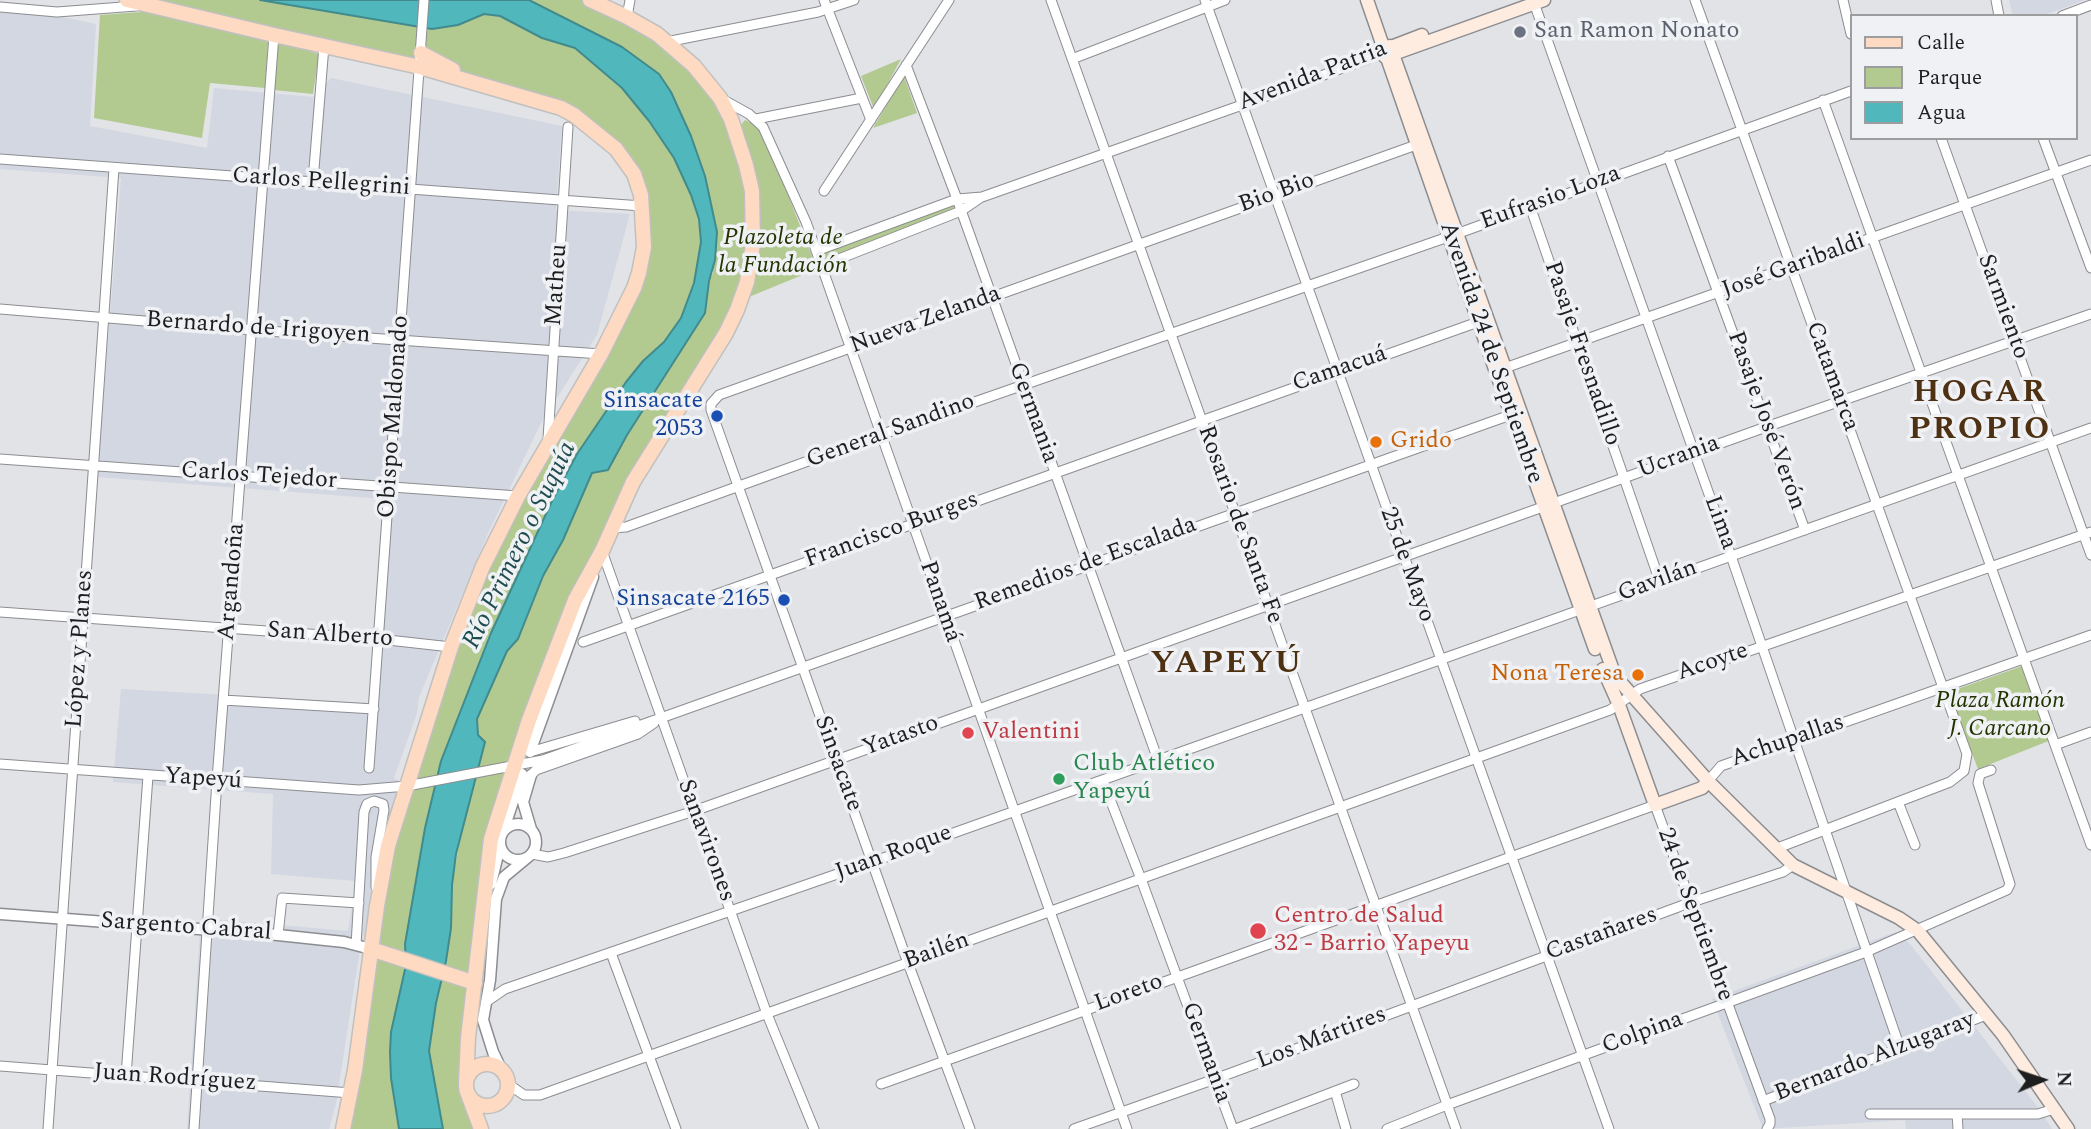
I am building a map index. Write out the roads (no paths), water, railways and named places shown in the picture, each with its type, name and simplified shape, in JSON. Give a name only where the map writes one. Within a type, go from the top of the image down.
[{"type":"main road","points":[[127,0],[324,46],[421,54],[476,82],[561,108],[574,115],[625,160],[639,186],[644,247],[639,273],[601,354],[518,496],[483,566],[451,647],[388,846],[351,1093],[343,1129]]},
{"type":"main road","points":[[481,1129],[467,1090],[475,983],[491,839],[519,770],[529,720],[575,600],[602,551],[638,472],[726,333],[747,282],[753,244],[752,191],[740,142],[720,98],[694,65],[666,42],[627,16],[590,0]]},
{"type":"main road","name":"Avenida 24 de Septiembre","points":[[1367,0],[1390,55],[1619,705]]},
{"type":"main road","name":"Avenida Patria","points":[[1390,55],[1520,0]]},
{"type":"main road","name":"Avenida Patria","points":[[1390,55],[1537,1]]},
{"type":"main road","name":"Avenida 24 de Septiembre","points":[[1390,55],[1416,145],[1453,235],[1478,322],[1500,370]]},
{"type":"main road","name":"Avenida 24 de Septiembre","points":[[1585,609],[1611,668],[1630,695],[1708,781],[1793,865],[1899,918],[1917,931],[1986,1015],[2068,1129]]},
{"type":"main road","name":"24 de Septiembre","points":[[1619,705],[1655,805]]},
{"type":"main road","name":"Achupallas","points":[[1655,805],[1702,788],[1708,781]]},
{"type":"main road","points":[[371,949],[456,979],[475,983]]},
{"type":"main road","points":[[489,1064],[505,1077],[504,1097],[493,1105],[479,1105],[467,1090],[471,1072],[482,1065],[489,1064]]},
{"type":"street","name":"Obispo Maldonado","points":[[369,768],[424,0]]},
{"type":"street","points":[[627,16],[630,0]]},
{"type":"street","points":[[666,42],[854,0]]},
{"type":"street","points":[[824,191],[949,0]]},
{"type":"street","name":"Rosario de Santa Fe","points":[[1051,0],[1456,1129]]},
{"type":"street","points":[[1072,59],[1206,4],[1225,0]]},
{"type":"street","name":"Catamarca","points":[[1695,0],[1967,754],[1964,771],[1956,779],[1898,802]]},
{"type":"street","points":[[1843,0],[1850,30]]},
{"type":"street","name":"Lima","points":[[1537,1],[1597,182],[1731,556],[1900,1048]]},
{"type":"street","name":"25 de Mayo","points":[[1206,4],[1609,1129]]},
{"type":"street","points":[[825,5],[871,120]]},
{"type":"street","points":[[2067,14],[2091,5]]},
{"type":"street","points":[[0,7],[57,12],[122,6],[155,7]]},
{"type":"street","name":"Argandoña","points":[[194,1129],[217,780],[274,36]]},
{"type":"street","points":[[313,181],[324,46]]},
{"type":"street","name":"Avenida Patria","points":[[982,197],[1367,59],[1390,55]]},
{"type":"street","name":"Germania","points":[[906,65],[1158,760]]},
{"type":"street","name":"Eufrasio Loza","points":[[1170,333],[1453,235],[1850,91]]},
{"type":"street","name":"Panamá","points":[[720,98],[756,119],[768,136],[816,251],[1127,1129]]},
{"type":"street","points":[[756,119],[862,98]]},
{"type":"street","points":[[1823,100],[2091,845]]},
{"type":"street","name":"Matheu","points":[[548,444],[568,127]]},
{"type":"street","name":"Sarmiento","points":[[1942,140],[2050,442],[2087,533],[2091,555]]},
{"type":"street","points":[[2044,140],[2091,268]]},
{"type":"street","name":"Bio Bio","points":[[1138,244],[1416,145]]},
{"type":"street","name":"Pasaje José Verón","points":[[1668,156],[1805,530]]},
{"type":"street","name":"Carlos Pellegrini","points":[[0,159],[642,206]]},
{"type":"street","name":"José Garibaldi","points":[[1500,370],[1647,320],[2091,160]]},
{"type":"street","name":"López y Planes","points":[[48,1129],[114,168]]},
{"type":"street","points":[[816,251],[957,200],[982,197]]},
{"type":"street","points":[[821,267],[961,211],[982,197]]},
{"type":"street","name":"Pasaje Fresnadillo","points":[[1530,206],[1660,582]]},
{"type":"street","name":"Nueva Zelanda","points":[[714,398],[1138,244]]},
{"type":"street","name":"Bernardo de Irigoyen","points":[[0,309],[601,354]]},
{"type":"street","name":"Ucrania","points":[[1268,605],[2091,314]]},
{"type":"street","name":"Camacuá","points":[[1201,420],[1478,322]]},
{"type":"street","name":"General Sandino","points":[[612,528],[626,527],[1170,333]]},
{"type":"street","name":"Sinsacate","points":[[714,398],[711,410],[970,1129]]},
{"type":"street","points":[[1234,512],[1516,413]]},
{"type":"street","name":"Francisco Burges","points":[[583,642],[1201,420]]},
{"type":"street","name":"Gavilán","points":[[1304,707],[2091,428]]},
{"type":"street","name":"Carlos Tejedor","points":[[0,459],[518,496]]},
{"type":"street","name":"Remedios de Escalada","points":[[519,770],[1234,512]]},
{"type":"street","name":"Acoyte","points":[[1340,807],[1610,710],[1640,689],[2087,533]]},
{"type":"street","points":[[530,752],[602,551]]},
{"type":"street","name":"Sanavirones","points":[[602,551],[767,1014],[814,1129]]},
{"type":"street","name":"Yatasto","points":[[530,855],[548,857],[564,853],[694,811],[1268,605]]},
{"type":"street","name":"San Alberto","points":[[0,612],[379,639],[451,647]]},
{"type":"street","name":"Achupallas","points":[[1708,781],[1721,766],[2091,635]]},
{"type":"street","points":[[223,699],[374,709]]},
{"type":"street","name":"Juan Roque","points":[[485,1003],[505,989],[1103,781],[1304,707]]},
{"type":"street","name":"Remedios de Escalada","points":[[530,752],[640,720],[661,717]]},
{"type":"street","name":"Remedios de Escalada","points":[[519,770],[536,770],[638,734],[661,717]]},
{"type":"street","points":[[2055,745],[2091,732]]},
{"type":"street","name":"Yapeyú","points":[[0,764],[359,790],[519,770]]},
{"type":"street","points":[[505,1077],[485,1027],[485,1003],[490,980],[497,893],[504,877],[530,855],[536,844],[523,802],[519,770]]},
{"type":"street","points":[[480,937],[519,770]]},
{"type":"street","points":[[1917,931],[2010,887],[1978,783],[1980,774],[1991,770]]},
{"type":"street","points":[[126,1076],[148,776]]},
{"type":"street","name":"Germania","points":[[1103,781],[1234,1129]]},
{"type":"street","points":[[356,944],[363,812],[367,804],[377,801],[383,804],[384,810],[375,867],[377,906]]},
{"type":"street","points":[[1775,849],[1898,802],[1915,845]]},
{"type":"street","name":"Achupallas","points":[[1376,905],[1655,805]]},
{"type":"street","name":"24 de Septiembre","points":[[1655,805],[1763,1101],[1768,1127]]},
{"type":"street","name":"Bailén","points":[[505,1077],[519,1093],[534,1097],[1340,807]]},
{"type":"street","points":[[504,829],[515,824],[527,825],[531,829]]},
{"type":"street","points":[[500,846],[511,859],[523,859],[530,855]]},
{"type":"street","name":"Castañares","points":[[1411,1005],[1689,903],[1783,872],[1793,865]]},
{"type":"street","points":[[278,935],[282,898],[359,903]]},
{"type":"street","name":"Loreto","points":[[881,1084],[1376,905]]},
{"type":"street","name":"Sargento Cabral","points":[[0,914],[278,935],[356,944],[371,949]]},
{"type":"street","name":"Colpina","points":[[1387,1129],[1917,931]]},
{"type":"street","points":[[611,953],[676,1129]]},
{"type":"street","name":"Los Mártires","points":[[1074,1129],[1411,1005]]},
{"type":"street","name":"Bernardo Alzugaray","points":[[1763,1101],[1986,1015]]},
{"type":"street","name":"Juan Rodríguez","points":[[0,1066],[351,1093]]},
{"type":"street","points":[[1234,1129],[1354,1084]]},
{"type":"street","points":[[1335,1091],[1346,1129]]},
{"type":"street","points":[[1870,1114],[2038,1114],[2054,1109]]},
{"type":"street","points":[[1957,1114],[1958,1129]]},
{"type":"water","points":[[260,0],[529,0],[622,47],[659,74],[671,92],[705,176],[717,232],[715,260],[705,313],[627,435],[608,470],[592,473],[563,540],[543,576],[518,639],[507,651],[477,719],[478,735],[485,742],[456,854],[451,928],[429,1051],[443,1129],[399,1129],[390,1052],[391,1032],[406,965],[405,944],[425,828],[441,761],[491,633],[552,501],[577,454],[626,382],[643,361],[664,342],[681,318],[694,283],[701,242],[699,219],[674,158],[649,121],[622,88],[575,48],[542,38],[500,16],[484,14],[458,25],[432,29]]},
{"type":"place","name":"San Ramon Nonato","points":[[1520,32]]},
{"type":"place","name":"Sinsacate 2053","points":[[717,416]]},
{"type":"place","name":"Grido","points":[[1376,442]]},
{"type":"place","name":"Sinsacate 2165","points":[[784,600]]},
{"type":"place","name":"Nona Teresa","points":[[1638,675]]},
{"type":"place","name":"Valentini","points":[[968,733]]},
{"type":"place","name":"Club Atlético Yapeyú","points":[[1059,779]]},
{"type":"place","name":"Centro de Salud 32 - Barrio Yapeyu","points":[[1258,931]]},
{"type":"district","name":"HOGAR PROPIO","points":[[1980,414]]},
{"type":"district","name":"YAPEYÚ","points":[[1227,666]]},
{"type":"park label","name":"Plazoleta de la Fundación","points":[[783,253]]},
{"type":"park label","name":"Plaza Ramón J. Carcano","points":[[2000,716]]},
{"type":"water label","name":"Río Primero o Suquía","points":[[521,546]]}]
